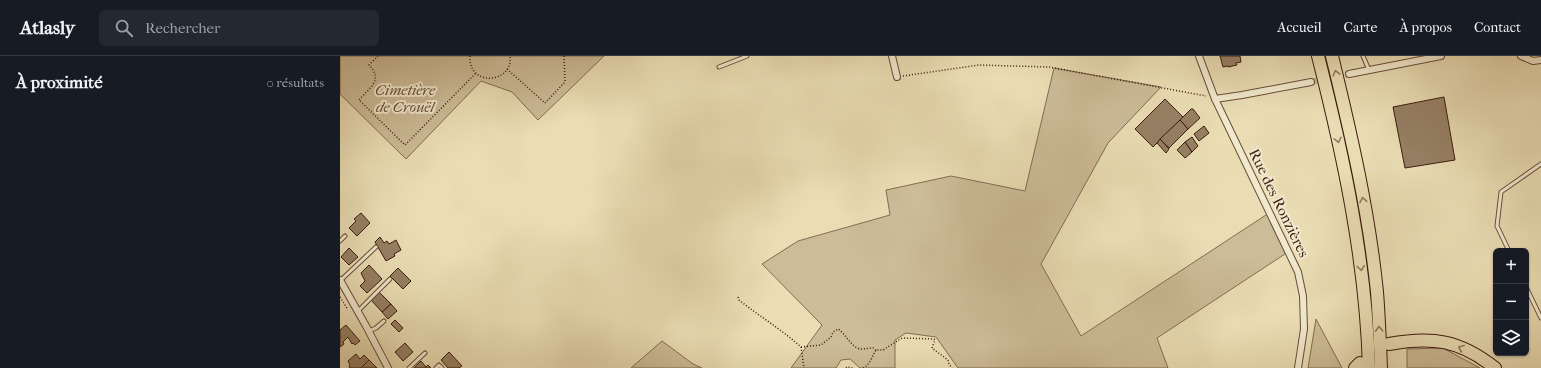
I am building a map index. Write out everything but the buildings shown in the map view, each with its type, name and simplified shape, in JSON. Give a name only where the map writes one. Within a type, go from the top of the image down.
[{"type":"highway","points":[[1318,56],[1352,204],[1364,294],[1361,366]]},
{"type":"highway","points":[[1332,56],[1351,133],[1364,201],[1377,292],[1381,368]]},
{"type":"highway","points":[[1389,344],[1411,340],[1441,341],[1472,352],[1495,368]]},
{"type":"street","points":[[892,56],[897,77]]},
{"type":"street","name":"Rue des Ronzières","points":[[1199,56],[1215,99],[1298,272],[1303,296],[1304,329],[1298,368]]},
{"type":"street","points":[[1349,74],[1441,56]]},
{"type":"street","points":[[1521,56],[1533,61],[1541,61]]},
{"type":"street","points":[[1215,99],[1311,82]]},
{"type":"street","points":[[340,280],[369,331],[385,367]]},
{"type":"lane","points":[[719,67],[747,56]]},
{"type":"lane","points":[[1364,56],[1369,70]]},
{"type":"lane","points":[[1508,248],[1497,226],[1501,192],[1541,164]]},
{"type":"lane","points":[[340,241],[345,236]]},
{"type":"lane","points":[[340,280],[376,247]]},
{"type":"lane","points":[[357,312],[390,279]]},
{"type":"lane","points":[[1529,293],[1541,318]]},
{"type":"lane","points":[[369,331],[376,328],[384,321]]},
{"type":"lane","points":[[409,368],[425,354]]},
{"type":"lane","points":[[436,368],[439,365],[442,368]]},
{"type":"path","points":[[378,56],[369,65],[374,70],[376,76],[375,81],[359,100],[406,145],[476,73]]},
{"type":"path","points":[[470,56],[472,69],[479,76],[488,79],[496,78],[507,69],[511,56]]},
{"type":"path","points":[[507,69],[546,103],[565,82],[564,56]]},
{"type":"path","points":[[897,77],[979,65],[1049,67],[1146,84],[1203,95],[1215,99]]},
{"type":"path","points":[[738,296],[739,300],[789,336],[800,346],[804,368]]},
{"type":"path","points":[[800,346],[821,345],[831,337],[833,332],[838,329],[855,347],[862,349],[873,348],[876,350],[883,350],[902,338],[934,339],[932,348],[947,358],[952,368]]},
{"type":"path","points":[[863,368],[867,366],[873,358],[876,350]]},
{"type":"path","points":[[846,368],[847,366],[853,368]]},
{"type":"green space","name":"Cimetière de Crouël","points":[[340,56],[604,56],[538,120],[512,92],[481,81],[406,159],[340,94]]},
{"type":"green space","points":[[1054,68],[1161,87],[1108,143],[1041,264],[1081,336],[1269,213],[1288,252],[1157,338],[1168,368],[958,368],[936,337],[906,333],[895,340],[895,368],[860,368],[850,359],[841,360],[836,368],[791,368],[822,325],[762,264],[798,241],[890,215],[886,190],[951,176],[1025,191]]},
{"type":"green space","points":[[1316,319],[1342,368],[1308,368]]},
{"type":"green space","points":[[662,341],[693,364],[702,368],[631,368]]},
{"type":"green space","points":[[1443,348],[1480,368],[1407,368],[1407,349]]},
{"type":"tunnel","points":[[1311,82],[1349,74]]}]
